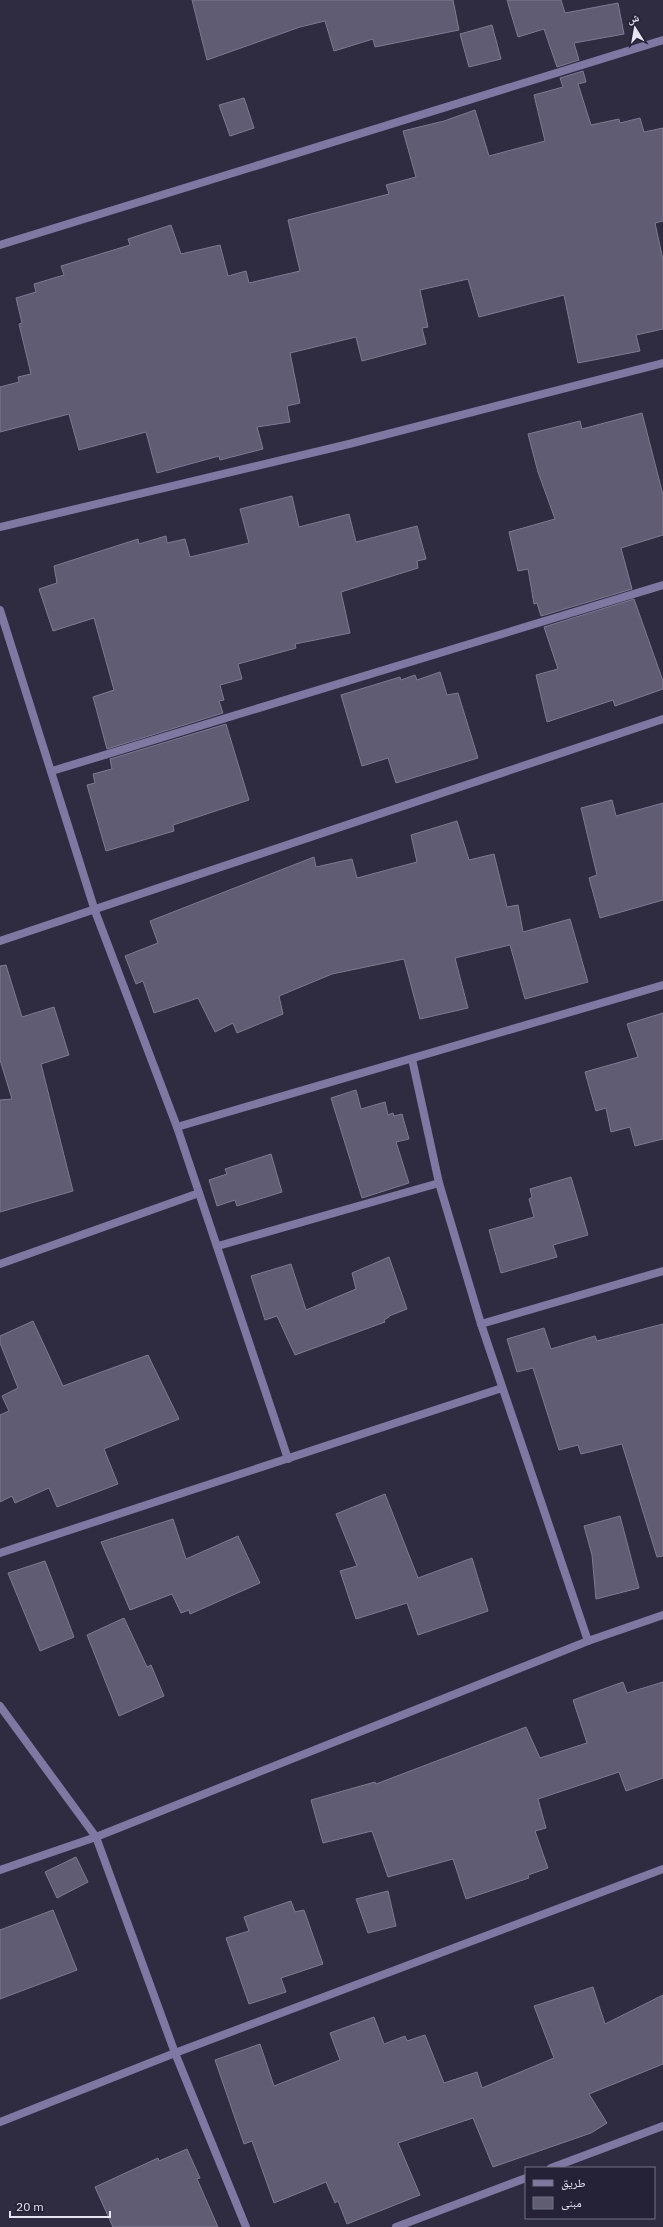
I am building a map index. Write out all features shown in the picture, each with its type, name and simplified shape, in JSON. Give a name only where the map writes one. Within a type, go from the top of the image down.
[{"type":"street","points":[[0,245],[663,40]]},
{"type":"street","points":[[0,527],[349,444],[663,363]]},
{"type":"street","points":[[52,771],[663,585]]},
{"type":"street","points":[[0,610],[95,911],[177,1127],[288,1459]]},
{"type":"street","points":[[0,941],[95,911],[663,719]]},
{"type":"street","points":[[177,1127],[663,985]]},
{"type":"street","points":[[412,1059],[440,1183],[481,1324],[588,1641]]},
{"type":"street","points":[[218,1246],[440,1183]]},
{"type":"street","points":[[0,1264],[199,1192]]},
{"type":"street","points":[[481,1324],[663,1271]]},
{"type":"street","points":[[0,1553],[502,1388]]},
{"type":"street","points":[[0,1870],[96,1837],[588,1641],[663,1615]]},
{"type":"street","points":[[0,1706],[96,1837],[175,2053],[246,2227]]},
{"type":"street","points":[[0,2122],[175,2053],[663,1869]]},
{"type":"street","points":[[554,2167],[663,2126]]},
{"type":"street","points":[[396,2227],[525,2178]]},
{"type":"building","points":[[192,0],[453,0],[459,30],[375,47],[373,39],[334,51],[325,21],[300,27],[207,60]]},
{"type":"building","points":[[507,0],[561,0],[565,13],[618,3],[624,34],[574,43],[579,60],[557,67],[544,29],[518,37]]},
{"type":"building","points":[[492,25],[501,59],[469,67],[460,34]]},
{"type":"building","points":[[583,71],[586,82],[578,84],[591,125],[619,119],[620,123],[640,118],[644,132],[663,128],[663,221],[655,223],[663,260],[663,329],[636,335],[640,351],[578,363],[564,295],[479,317],[468,279],[420,290],[428,327],[422,328],[426,344],[362,361],[356,337],[290,353],[300,403],[287,406],[290,422],[257,427],[263,449],[220,460],[219,456],[157,473],[146,432],[79,450],[69,414],[0,432],[0,387],[19,382],[18,377],[31,374],[19,324],[22,323],[16,298],[36,292],[34,284],[64,275],[61,266],[130,245],[128,239],[171,225],[181,254],[220,245],[228,276],[246,271],[249,283],[300,271],[288,220],[389,194],[386,185],[416,177],[403,131],[444,121],[475,110],[489,156],[545,141],[534,95],[563,87],[560,78]]},
{"type":"building","points":[[244,98],[254,128],[230,136],[219,105]]},
{"type":"building","points":[[642,413],[663,495],[663,535],[621,548],[632,589],[541,616],[537,603],[534,604],[528,569],[518,571],[509,532],[555,519],[538,472],[528,434],[580,421],[582,429]]},
{"type":"building","points":[[292,496],[299,527],[349,514],[356,542],[417,526],[426,559],[417,561],[418,568],[341,592],[350,633],[295,644],[296,648],[238,664],[242,679],[220,685],[224,700],[219,701],[223,713],[107,749],[93,697],[114,690],[94,618],[53,631],[39,589],[57,583],[54,566],[138,539],[139,544],[166,536],[167,543],[185,539],[190,557],[249,543],[240,509]]},
{"type":"building","points":[[634,599],[663,681],[663,689],[615,706],[613,700],[547,722],[536,675],[558,669],[544,627]]},
{"type":"building","points":[[440,672],[447,695],[458,693],[478,758],[396,783],[388,758],[362,766],[341,695],[400,677],[401,680],[415,675],[417,680]]},
{"type":"building","points":[[226,724],[249,800],[173,825],[174,831],[106,851],[87,785],[95,783],[93,774],[112,769],[110,759]]},
{"type":"building","points":[[612,800],[616,816],[663,803],[663,900],[600,918],[589,878],[597,875],[581,808]]},
{"type":"building","points":[[457,821],[469,860],[494,854],[507,907],[518,905],[523,932],[570,919],[588,982],[525,999],[510,945],[455,958],[468,1008],[420,1019],[404,959],[332,974],[279,996],[283,1014],[237,1033],[233,1023],[215,1032],[198,998],[154,1013],[143,981],[136,984],[125,956],[158,943],[150,921],[314,857],[316,867],[352,859],[357,878],[417,862],[411,835]]},
{"type":"building","points":[[6,965],[22,1017],[54,1007],[69,1055],[41,1064],[73,1191],[0,1212],[0,1100],[12,1099],[0,1060],[0,966]]},
{"type":"building","points":[[663,1013],[663,1139],[635,1146],[630,1127],[611,1132],[606,1108],[596,1111],[585,1072],[638,1057],[627,1024]]},
{"type":"building","points":[[356,1090],[361,1109],[385,1102],[388,1115],[393,1113],[394,1116],[402,1114],[409,1139],[396,1142],[409,1183],[362,1198],[331,1098]]},
{"type":"building","points":[[271,1154],[282,1192],[237,1206],[235,1200],[217,1206],[209,1180],[227,1174],[225,1169]]},
{"type":"building","points":[[571,1177],[588,1235],[553,1245],[557,1257],[501,1273],[489,1230],[534,1217],[529,1199],[532,1197],[530,1189]]},
{"type":"building","points":[[389,1257],[407,1309],[389,1316],[384,1320],[385,1322],[295,1355],[277,1316],[265,1320],[251,1276],[291,1264],[306,1310],[356,1289],[352,1273]]},
{"type":"building","points":[[33,1321],[63,1386],[148,1355],[179,1419],[104,1449],[118,1484],[57,1507],[49,1488],[15,1503],[12,1496],[0,1502],[0,1415],[9,1411],[2,1396],[18,1388],[0,1343],[0,1336]]},
{"type":"building","points":[[663,1324],[663,1556],[657,1557],[622,1444],[581,1454],[578,1445],[559,1450],[533,1368],[517,1372],[507,1339],[544,1328],[551,1349],[595,1336],[597,1341]]},
{"type":"building","points":[[385,1494],[418,1578],[472,1558],[488,1611],[418,1635],[407,1603],[356,1619],[340,1571],[357,1566],[336,1514]]},
{"type":"building","points":[[620,1516],[639,1588],[596,1599],[592,1555],[584,1526]]},
{"type":"building","points":[[173,1519],[186,1559],[238,1536],[260,1583],[190,1614],[189,1610],[181,1613],[172,1594],[130,1610],[101,1542]]},
{"type":"building","points":[[45,1561],[74,1637],[40,1651],[8,1573]]},
{"type":"building","points":[[124,1618],[147,1667],[151,1665],[164,1696],[119,1716],[87,1635]]},
{"type":"building","points":[[623,1682],[627,1693],[663,1682],[663,1778],[626,1791],[619,1772],[538,1799],[546,1828],[535,1831],[548,1868],[528,1875],[529,1878],[466,1899],[453,1859],[388,1877],[372,1831],[323,1843],[311,1800],[375,1782],[376,1784],[526,1727],[540,1758],[587,1743],[573,1700]]},
{"type":"building","points":[[76,1857],[88,1882],[57,1898],[45,1872]]},
{"type":"building","points":[[388,1891],[396,1926],[368,1933],[356,1899]]},
{"type":"building","points":[[291,1901],[295,1912],[304,1910],[323,1964],[281,1978],[286,1992],[249,2004],[226,1938],[249,1931],[244,1917]]},
{"type":"building","points":[[53,1910],[77,1970],[0,1999],[0,1930]]},
{"type":"building","points":[[593,1987],[605,2024],[663,1995],[663,2064],[589,2094],[607,2123],[591,2133],[493,2167],[473,2118],[398,2143],[420,2195],[347,2224],[338,2201],[335,2203],[326,2182],[274,2203],[252,2141],[244,2144],[215,2060],[260,2044],[274,2086],[340,2060],[330,2033],[374,2017],[384,2044],[405,2036],[407,2041],[425,2035],[444,2083],[477,2072],[482,2088],[554,2058],[534,2006]]},
{"type":"building","points":[[187,2149],[200,2178],[197,2179],[218,2227],[113,2227],[95,2187],[158,2158],[159,2161]]}]
